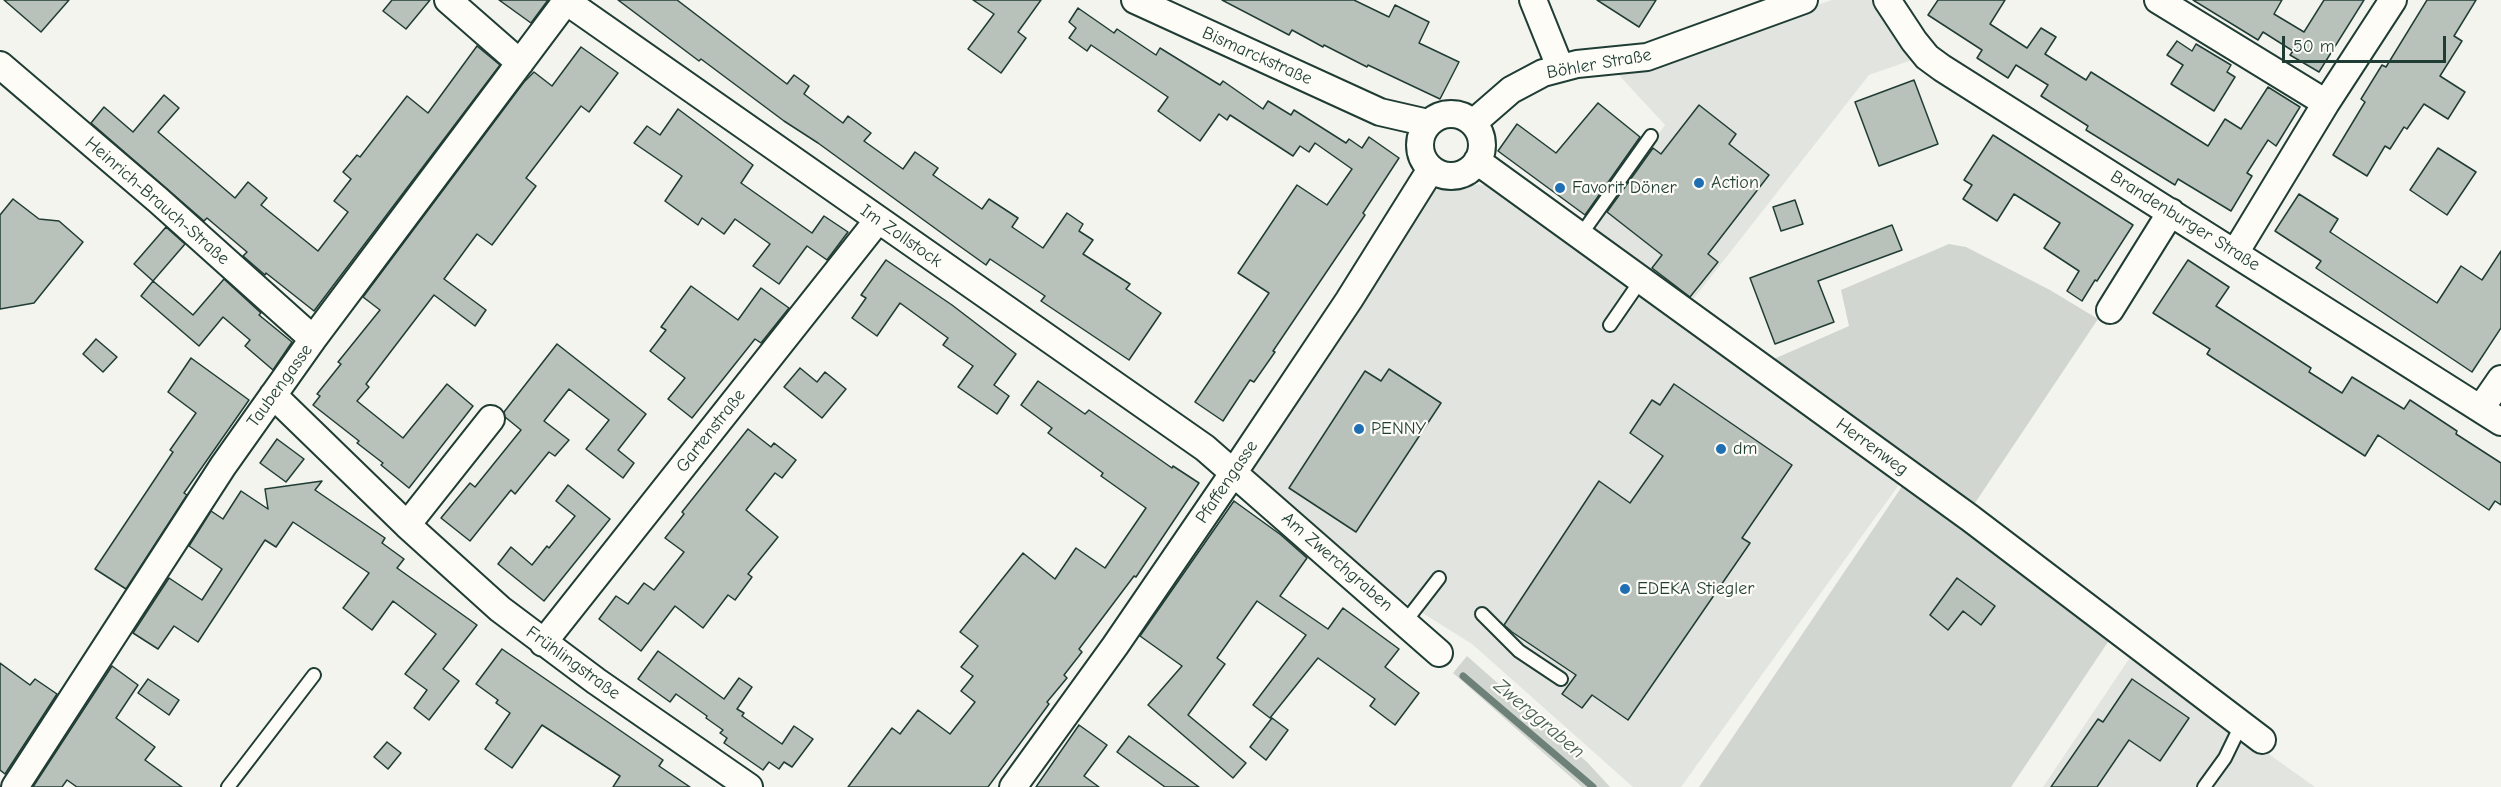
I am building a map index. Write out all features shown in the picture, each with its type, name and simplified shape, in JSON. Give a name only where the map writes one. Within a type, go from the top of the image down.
[{"type":"street","points":[[448,0],[520,63]]},
{"type":"street","name":"Taubengasse","points":[[15,787],[189,515],[273,395],[567,0]]},
{"type":"street","name":"Im Zollstock","points":[[567,0],[1175,426],[1234,472]]},
{"type":"street","name":"Bismarckstraße","points":[[1135,0],[1424,133]]},
{"type":"street","points":[[1533,0],[1560,67]]},
{"type":"street","name":"Böhler Straße","points":[[1473,123],[1497,101],[1525,81],[1560,67],[1653,55],[1804,0]]},
{"type":"street","name":"Brandenburger Straße","points":[[1887,0],[1914,41],[1927,57],[1942,68],[2491,415]]},
{"type":"street","points":[[2158,0],[2326,103]]},
{"type":"street","points":[[2235,253],[2326,103],[2393,0]]},
{"type":"street","name":"Heinrich-Brauch-Straße","points":[[0,65],[158,200],[313,339]]},
{"type":"street","points":[[1451,113],[1462,116],[1473,123],[1482,141],[1481,152],[1470,169],[1461,174],[1440,174],[1431,168],[1422,157],[1424,133],[1442,114],[1451,113]]},
{"type":"street","name":"Herrenweg","points":[[1477,161],[1970,518],[2262,740]]},
{"type":"street","name":"Pfaffengasse","points":[[1013,787],[1115,646],[1234,472],[1349,300],[1431,168]]},
{"type":"street","points":[[2110,310],[2171,212]]},
{"type":"street","name":"Gartenstraße","points":[[543,643],[878,220]]},
{"type":"street","points":[[2491,415],[2501,379]]},
{"type":"street","name":"Frühlingstraße","points":[[273,395],[407,525],[500,609],[543,643],[749,787]]},
{"type":"street","points":[[407,525],[491,419]]},
{"type":"street","name":"Am Zwerchgraben","points":[[1234,472],[1439,653]]},
{"type":"lane","points":[[1580,236],[1651,136]]},
{"type":"lane","points":[[1610,325],[1641,280]]},
{"type":"lane","points":[[1405,622],[1439,578]]},
{"type":"lane","points":[[1482,614],[1519,651],[1561,679]]},
{"type":"lane","points":[[228,787],[314,675]]},
{"type":"lane","points":[[2204,787],[2225,758],[2241,725]]},
{"type":"shaded area","points":[[1832,0],[1898,0],[1935,52],[1869,75],[1692,301],[1911,468],[1681,787],[1633,787],[1472,644],[1400,599],[1244,467],[1440,183],[1489,185],[1582,242],[1665,125],[1617,73]]},
{"type":"shaded area","points":[[1949,244],[1966,247],[2050,290],[2098,319],[1971,509],[1767,362],[1849,326],[1841,290]]},
{"type":"shaded area","points":[[1905,482],[2114,633],[2011,787],[1699,787]]},
{"type":"shaded area","points":[[1467,656],[1588,763],[1610,787],[1582,787],[1453,673]]},
{"type":"shaded area","points":[[2131,656],[2315,787],[2043,787]]},
{"type":"building","points":[[4,0],[69,0],[41,32]]},
{"type":"building","points":[[392,0],[430,0],[406,29],[383,11]]},
{"type":"building","points":[[499,0],[548,0],[531,23]]},
{"type":"building","points":[[618,0],[677,0],[787,84],[794,75],[809,86],[804,94],[843,123],[848,116],[871,133],[864,141],[903,169],[915,152],[938,168],[933,175],[982,209],[989,199],[1018,218],[1012,227],[1043,248],[1067,213],[1083,224],[1079,231],[1093,240],[1083,254],[1130,284],[1126,289],[1161,313],[1129,360],[1041,301],[1045,296],[990,259],[986,265],[701,59],[699,61]]},
{"type":"building","points":[[973,0],[1041,0],[1018,32],[1026,38],[1001,73],[968,49],[994,14]]},
{"type":"building","points":[[1222,0],[1354,0],[1389,17],[1395,5],[1429,22],[1419,43],[1459,62],[1440,99],[1324,45],[1323,47],[1292,30],[1289,35]]},
{"type":"building","points":[[1597,0],[1656,0],[1639,27]]},
{"type":"building","points":[[1938,0],[2005,0],[1990,24],[2027,48],[2041,28],[2056,37],[2045,54],[2086,80],[2091,72],[2208,146],[2225,119],[2241,129],[2268,87],[2300,107],[2276,146],[2268,140],[2247,173],[2252,176],[2231,211],[2178,179],[2175,185],[2086,130],[2088,126],[2041,96],[2048,85],[2016,65],[2008,78],[1977,58],[1982,50],[1928,15]]},
{"type":"building","points":[[2193,0],[2282,0],[2274,14],[2304,32],[2324,0],[2364,0],[2319,72],[2290,55],[2293,51],[2263,32],[2258,40]]},
{"type":"building","points":[[2427,0],[2476,0],[2454,36],[2462,41],[2440,76],[2465,92],[2448,119],[2424,104],[2407,129],[2404,127],[2390,149],[2385,146],[2367,176],[2333,155],[2365,102],[2361,99],[2382,65],[2386,67]]},
{"type":"building","points":[[1078,8],[1114,33],[1117,29],[1156,55],[1160,48],[1220,85],[1223,81],[1263,109],[1268,101],[1291,115],[1294,110],[1346,143],[1349,139],[1362,148],[1369,137],[1399,158],[1363,213],[1365,215],[1273,351],[1275,352],[1254,382],[1250,380],[1223,421],[1195,402],[1269,293],[1238,273],[1297,185],[1327,205],[1352,169],[1315,143],[1309,152],[1300,146],[1293,156],[1230,115],[1227,120],[1219,114],[1200,141],[1158,111],[1168,97],[1091,45],[1087,51],[1069,38],[1076,28],[1069,22]]},
{"type":"building","points":[[2177,41],[2192,51],[2196,44],[2231,65],[2227,72],[2235,77],[2214,111],[2171,84],[2183,65],[2167,55]]},
{"type":"building","points":[[477,46],[500,65],[314,311],[266,273],[265,275],[243,256],[247,252],[207,218],[204,221],[91,123],[104,107],[133,132],[164,95],[179,108],[158,132],[235,198],[248,182],[267,198],[261,205],[318,251],[348,212],[334,201],[351,179],[343,172],[357,155],[360,157],[407,96],[428,113]]},
{"type":"building","points":[[581,47],[618,73],[589,112],[581,106],[526,178],[536,186],[492,245],[477,234],[444,279],[486,310],[475,326],[434,295],[366,384],[369,387],[357,401],[403,438],[447,384],[473,406],[409,488],[381,465],[383,463],[357,443],[359,441],[313,405],[320,396],[317,394],[341,364],[338,362],[380,310],[363,297],[524,82],[534,72],[552,86]]},
{"type":"building","points":[[1914,80],[1938,144],[1879,166],[1855,102]]},
{"type":"building","points":[[1598,103],[1640,137],[1585,215],[1498,151],[1517,124],[1556,153]]},
{"type":"building","points":[[1699,105],[1736,134],[1729,144],[1769,175],[1708,254],[1718,262],[1690,297],[1652,268],[1662,255],[1607,212],[1653,148],[1661,154]]},
{"type":"building","points":[[678,109],[753,165],[741,183],[812,233],[824,216],[848,232],[827,260],[807,246],[779,284],[753,266],[770,244],[735,219],[724,234],[702,218],[698,225],[665,201],[682,176],[634,143],[647,126],[660,135]]},
{"type":"building","points":[[1993,135],[2133,225],[2082,301],[2067,291],[2079,271],[2044,248],[2060,223],[2014,194],[1997,221],[1963,199],[1972,185],[1964,180]]},
{"type":"building","points":[[2438,148],[2476,172],[2447,215],[2410,190]]},
{"type":"building","points":[[2299,194],[2338,219],[2330,232],[2437,303],[2461,266],[2482,280],[2501,251],[2501,328],[2472,372],[2316,268],[2321,261],[2275,231]]},
{"type":"building","points":[[13,199],[39,219],[59,221],[83,242],[34,303],[0,309],[0,215]]},
{"type":"building","points":[[1795,200],[1803,224],[1781,231],[1773,207]]},
{"type":"building","points":[[1892,225],[1902,250],[1818,281],[1834,322],[1775,344],[1750,278]]},
{"type":"building","points":[[166,227],[185,244],[153,281],[134,264]]},
{"type":"building","points":[[886,260],[952,305],[1016,354],[994,385],[1009,396],[997,414],[958,387],[973,366],[943,345],[948,338],[900,303],[877,336],[852,318],[866,298],[861,295]]},
{"type":"building","points":[[2188,260],[2229,287],[2216,306],[2311,368],[2309,372],[2342,393],[2352,377],[2404,409],[2410,400],[2501,463],[2501,505],[2495,501],[2489,510],[2378,435],[2365,456],[2207,354],[2210,349],[2153,313]]},
{"type":"building","points":[[224,279],[261,313],[259,315],[292,342],[273,370],[245,346],[250,340],[223,317],[199,346],[141,296],[153,281],[193,315]]},
{"type":"building","points":[[691,286],[738,320],[761,288],[789,308],[761,343],[755,339],[692,418],[668,399],[685,378],[650,351],[666,330],[661,327]]},
{"type":"building","points":[[96,339],[117,357],[103,372],[83,354]]},
{"type":"building","points":[[557,344],[646,414],[618,450],[634,463],[623,478],[586,449],[609,420],[569,389],[544,421],[569,440],[555,456],[549,452],[515,494],[511,490],[470,541],[441,518],[470,483],[475,487],[521,430],[505,417],[504,412]]},
{"type":"building","points":[[191,358],[249,400],[184,493],[187,495],[126,589],[95,569],[173,452],[170,450],[196,413],[168,392]]},
{"type":"building","points":[[800,368],[817,382],[825,372],[846,389],[822,418],[784,387]]},
{"type":"building","points":[[1389,369],[1441,403],[1356,532],[1289,488],[1365,371],[1381,381]]},
{"type":"building","points":[[1038,381],[1085,414],[1089,410],[1172,468],[1173,466],[1199,483],[1136,577],[1134,576],[1079,649],[1082,652],[1064,675],[1067,678],[1047,702],[1049,704],[988,787],[848,787],[892,728],[900,734],[918,710],[950,734],[975,702],[961,691],[973,676],[961,667],[978,646],[960,632],[1023,553],[1055,579],[1076,548],[1105,568],[1146,508],[1101,476],[1103,473],[1048,433],[1052,428],[1021,405]]},
{"type":"building","points":[[1674,384],[1792,465],[1742,538],[1750,543],[1628,720],[1592,695],[1582,708],[1562,694],[1576,675],[1504,625],[1599,481],[1630,503],[1663,456],[1630,433],[1652,400],[1660,405]]},
{"type":"building","points":[[748,429],[771,447],[774,443],[796,460],[782,478],[775,473],[746,510],[778,537],[748,574],[752,577],[735,600],[728,595],[703,628],[675,606],[641,651],[599,619],[616,596],[628,604],[644,583],[654,590],[684,552],[665,538],[684,514],[682,512]]},
{"type":"building","points":[[277,439],[304,459],[286,482],[260,463]]},
{"type":"building","points":[[322,481],[315,490],[385,538],[382,543],[404,559],[397,568],[477,625],[443,669],[459,681],[429,720],[414,708],[427,690],[405,674],[436,634],[393,601],[372,630],[343,608],[369,573],[293,522],[276,547],[265,540],[198,642],[174,626],[158,649],[133,633],[169,578],[202,600],[222,569],[189,546],[211,511],[223,519],[241,491],[268,509],[265,489]]},
{"type":"building","points":[[568,485],[610,519],[544,601],[498,564],[511,547],[532,565],[547,546],[549,548],[575,516],[556,501]]},
{"type":"building","points":[[1234,501],[1281,535],[1307,558],[1280,596],[1328,629],[1343,608],[1399,649],[1385,667],[1419,693],[1395,725],[1370,706],[1375,699],[1318,658],[1270,718],[1253,705],[1306,635],[1257,601],[1217,658],[1225,664],[1188,715],[1246,763],[1233,778],[1148,705],[1182,666],[1140,636]]},
{"type":"building","points":[[1957,578],[1995,606],[1981,625],[1963,611],[1948,630],[1930,615]]},
{"type":"building","points":[[502,649],[663,760],[659,766],[690,787],[613,787],[620,776],[542,725],[512,768],[485,749],[510,713],[496,703],[498,700],[476,684]]},
{"type":"building","points":[[658,651],[724,699],[739,678],[752,687],[737,709],[744,713],[742,716],[782,744],[794,726],[813,739],[792,767],[784,762],[779,769],[769,762],[763,770],[724,743],[727,738],[720,733],[723,730],[706,718],[707,716],[676,694],[670,702],[638,679]]},
{"type":"building","points":[[0,663],[30,685],[35,679],[57,694],[5,774],[0,770]]},
{"type":"building","points":[[112,666],[138,685],[116,718],[155,747],[145,760],[182,787],[77,787],[67,780],[62,787],[33,787]]},
{"type":"building","points":[[148,679],[179,700],[169,715],[138,693]]},
{"type":"building","points":[[2132,679],[2189,718],[2160,761],[2129,740],[2097,787],[2051,787],[2098,719],[2103,722]]},
{"type":"building","points":[[1272,718],[1288,730],[1266,760],[1250,747]]},
{"type":"building","points":[[1079,725],[1107,745],[1084,776],[1099,787],[1036,787]]},
{"type":"building","points":[[1129,736],[1199,787],[1165,787],[1117,752]]},
{"type":"building","points":[[387,742],[401,753],[388,769],[374,757]]},
{"type":"waterway","name":"Zwerggraben","points":[[1463,676],[1593,787]]},
{"type":"place","name":"Action","points":[[1699,183]]},
{"type":"place","name":"Favorit Döner","points":[[1560,188]]},
{"type":"place","name":"PENNY","points":[[1359,429]]},
{"type":"place","name":"dm","points":[[1721,449]]},
{"type":"place","name":"EDEKA Stiegler","points":[[1625,589]]}]
